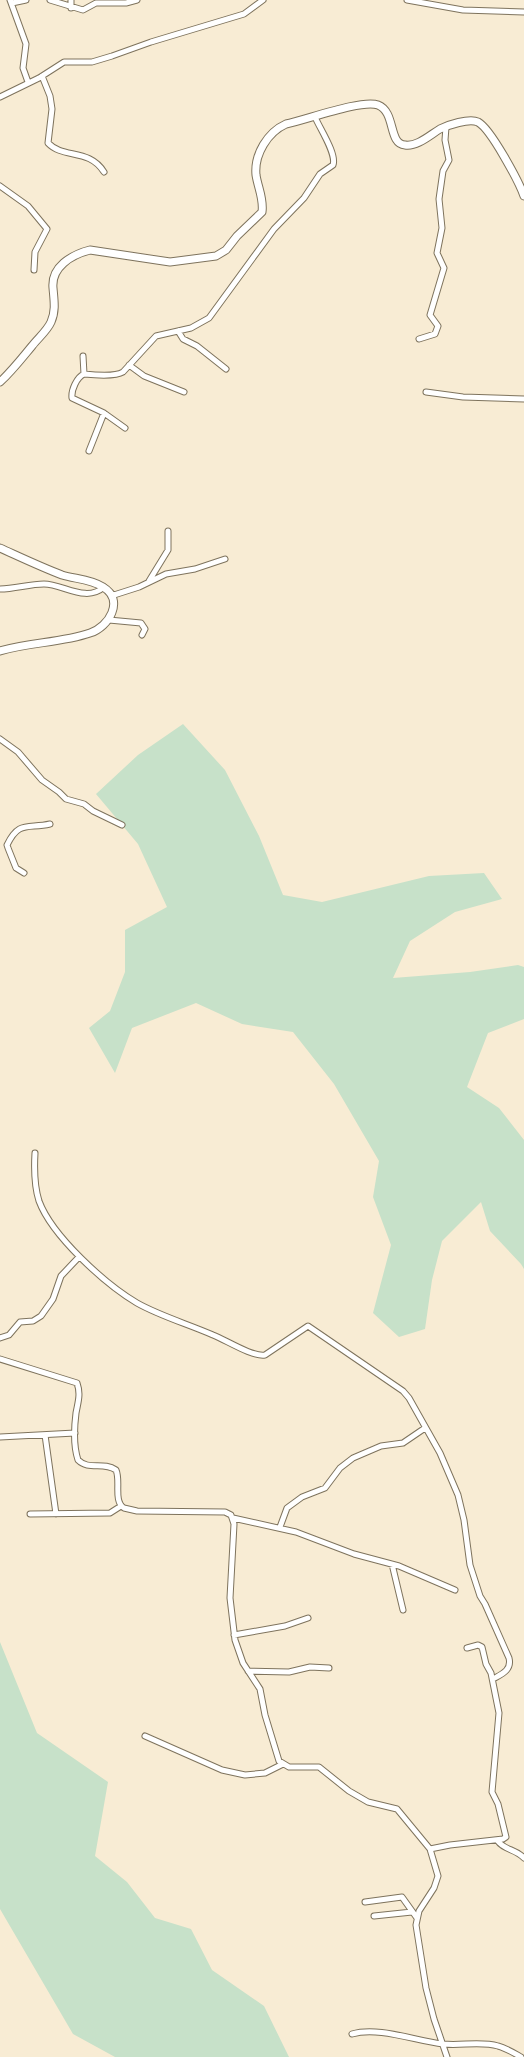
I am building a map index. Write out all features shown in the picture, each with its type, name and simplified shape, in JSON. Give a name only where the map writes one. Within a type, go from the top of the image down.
[{"type":"main road","points":[[0,382],[11,372],[51,322],[54,310],[53,281],[55,273],[65,261],[80,253],[90,250],[170,262],[201,259],[222,254],[237,236],[262,212],[262,200],[256,175],[256,162],[268,137],[276,128],[281,126],[352,106],[368,104],[377,105],[384,109],[389,116],[394,137],[398,142],[404,145],[419,142],[446,127],[473,121],[481,125],[508,162],[519,182],[524,196]]},
{"type":"main road","points":[[0,548],[56,573],[104,587],[110,593],[114,603],[113,611],[109,620],[89,634],[0,651]]},
{"type":"street","points":[[24,0],[11,2],[26,44],[23,68],[28,82]]},
{"type":"street","points":[[50,0],[71,8],[83,10],[96,3],[126,3],[137,0]]},
{"type":"street","points":[[71,0],[71,8]]},
{"type":"street","points":[[0,97],[42,76],[64,62],[92,62],[244,14],[263,0]]},
{"type":"street","points":[[407,0],[463,10],[524,12]]},
{"type":"street","points":[[42,76],[52,108],[48,143],[58,150],[75,153],[94,160],[104,172]]},
{"type":"street","points":[[125,428],[104,413],[72,398],[78,378],[84,374],[93,376],[103,374],[119,374],[156,336],[199,325],[214,314],[274,229],[304,198],[320,174],[333,165],[335,159],[330,146],[320,131],[315,117]]},
{"type":"street","points":[[419,339],[435,334],[438,326],[430,315],[444,268],[437,253],[442,228],[439,199],[443,171],[449,160],[445,140],[446,127]]},
{"type":"street","points":[[0,186],[28,206],[47,229],[35,252],[34,270]]},
{"type":"street","points":[[178,331],[183,339],[197,346],[226,369]]},
{"type":"street","points":[[83,356],[84,374]]},
{"type":"street","points":[[129,365],[144,376],[184,392]]},
{"type":"street","points":[[426,392],[463,397],[524,399]]},
{"type":"street","points":[[89,451],[104,413]]},
{"type":"street","points":[[148,582],[168,550],[168,530]]},
{"type":"street","points":[[110,593],[114,594],[166,574],[196,569],[225,559]]},
{"type":"street","points":[[0,589],[45,584],[71,592],[91,593],[97,592],[104,587]]},
{"type":"street","points":[[109,620],[141,623],[145,628],[142,635]]},
{"type":"street","points":[[0,739],[18,752],[42,780],[66,799],[84,804],[92,812],[122,825]]},
{"type":"street","points":[[24,873],[20,872],[12,861],[7,845],[12,835],[22,827],[50,824]]},
{"type":"street","points":[[0,845],[7,845]]},
{"type":"street","points":[[35,1153],[34,1178],[40,1201],[49,1218],[79,1257],[104,1279],[137,1302],[227,1340],[259,1356],[265,1355],[302,1328],[308,1326],[315,1329],[354,1359],[403,1391],[440,1453],[458,1495],[464,1520],[470,1565],[480,1596],[486,1604],[510,1663],[508,1670],[493,1679]]},
{"type":"street","points":[[0,1338],[9,1334],[20,1322],[33,1321],[41,1316],[53,1299],[61,1276],[79,1257]]},
{"type":"street","points":[[0,1360],[77,1383],[80,1394],[75,1433],[78,1460],[88,1467],[106,1466],[116,1470],[119,1478],[119,1501],[121,1506],[127,1510],[136,1511],[229,1512],[233,1518],[230,1598],[234,1635],[238,1652],[260,1689],[265,1715],[279,1761],[289,1767],[319,1767],[349,1791],[368,1802],[397,1809],[430,1849],[438,1876],[417,1918],[417,1934],[426,1988],[447,2057]]},
{"type":"street","points":[[280,1528],[287,1508],[302,1497],[325,1488],[340,1468],[353,1458],[381,1446],[403,1443],[425,1428]]},
{"type":"street","points":[[0,1438],[75,1433]]},
{"type":"street","points":[[45,1435],[56,1514]]},
{"type":"street","points":[[30,1514],[110,1513],[121,1506]]},
{"type":"street","points":[[233,1518],[280,1528],[319,1540],[354,1554],[392,1564],[430,1578],[455,1590]]},
{"type":"street","points":[[392,1564],[403,1610]]},
{"type":"street","points":[[234,1635],[285,1626],[308,1618]]},
{"type":"street","points":[[430,1849],[459,1843],[498,1840],[506,1837],[498,1804],[492,1792],[499,1717],[493,1679],[486,1664],[482,1647],[478,1645],[468,1648]]},
{"type":"street","points":[[248,1671],[289,1672],[310,1667],[329,1668]]},
{"type":"street","points":[[145,1736],[222,1770],[245,1775],[259,1774],[283,1764]]},
{"type":"street","points":[[498,1840],[503,1847],[517,1852],[524,1858]]},
{"type":"street","points":[[365,1902],[399,1896],[406,1901],[417,1918]]},
{"type":"street","points":[[374,1916],[412,1912]]},
{"type":"street","points":[[352,2034],[359,2032],[376,2032],[426,2039],[442,2044],[498,2046],[521,2057]]},
{"type":"green space","points":[[183,724],[225,770],[259,836],[283,895],[322,902],[429,876],[484,873],[502,899],[455,912],[410,941],[393,978],[470,972],[518,965],[524,967],[524,1019],[488,1033],[467,1087],[499,1108],[524,1140],[524,1269],[490,1231],[481,1202],[442,1241],[432,1280],[425,1329],[399,1337],[373,1313],[391,1245],[373,1197],[379,1161],[334,1084],[293,1032],[242,1024],[196,1003],[132,1028],[115,1073],[89,1028],[110,1011],[125,972],[125,930],[167,907],[138,844],[96,794],[138,755]]},
{"type":"green space","points":[[0,1642],[37,1733],[108,1782],[95,1856],[127,1882],[155,1918],[191,1929],[212,1970],[264,2006],[289,2057],[115,2057],[73,2034],[0,1909]]}]
